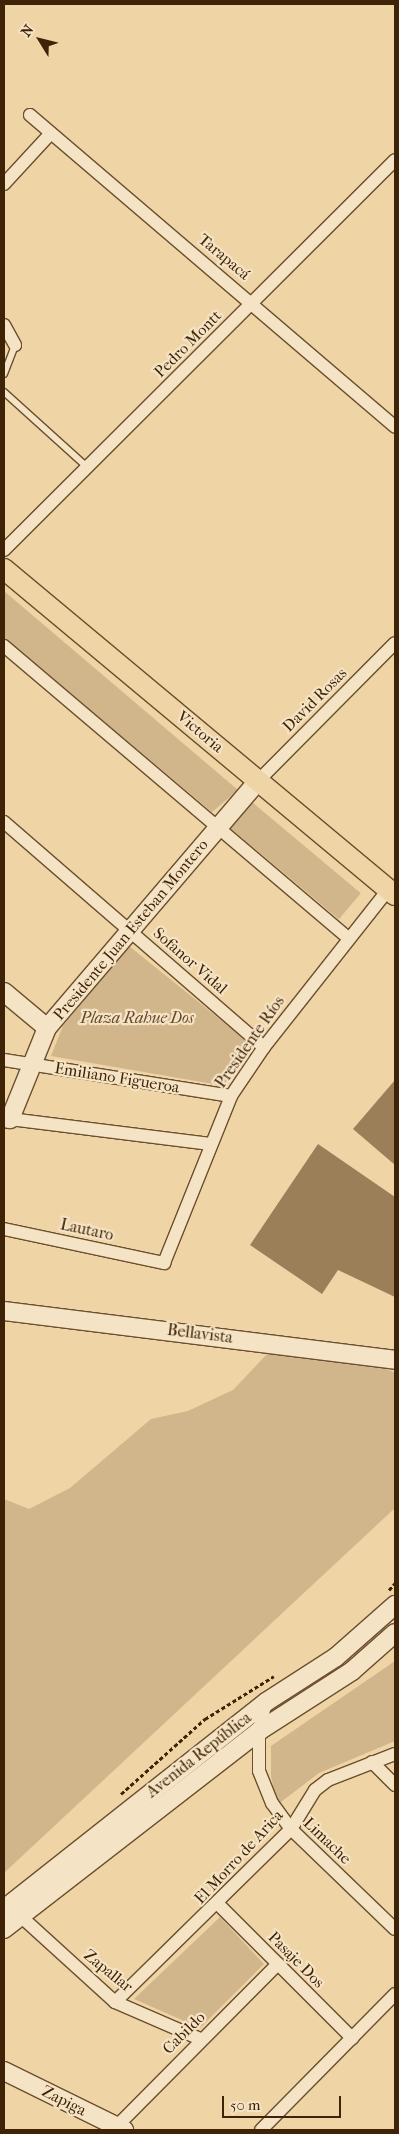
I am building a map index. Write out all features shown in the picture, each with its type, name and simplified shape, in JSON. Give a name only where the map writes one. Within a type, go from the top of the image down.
[{"type":"main road","name":"Victoria","points":[[4,569],[392,892]]},
{"type":"street","name":"Tarapacá","points":[[30,115],[252,302],[395,426]]},
{"type":"street","points":[[4,184],[51,133]]},
{"type":"street","name":"Pedro Montt","points":[[4,550],[395,160]]},
{"type":"street","points":[[4,325],[15,345]]},
{"type":"street","name":"David Rosas","points":[[258,781],[395,643]]},
{"type":"street","points":[[4,646],[348,938]]},
{"type":"street","name":"Presidente Juan Esteban Montero","points":[[7,1118],[47,1028],[258,781]]},
{"type":"street","name":"Sofanor Vidal","points":[[4,822],[264,1047]]},
{"type":"street","name":"Presidente Ríos","points":[[164,1263],[210,1144],[231,1096],[264,1047],[348,938],[392,892]]},
{"type":"street","points":[[4,992],[47,1028]]},
{"type":"street","name":"Emiliano Figueroa","points":[[4,1060],[231,1096]]},
{"type":"street","points":[[7,1118],[210,1144]]},
{"type":"street","name":"Lautaro","points":[[4,1229],[164,1263]]},
{"type":"street","name":"Bellavista","points":[[4,1311],[395,1360]]},
{"type":"street","name":"Avenida República","points":[[4,1929],[12,1911],[266,1702],[336,1657],[395,1605]]},
{"type":"street","name":"Avenida República","points":[[12,1911],[259,1730],[327,1690],[395,1633]]},
{"type":"street","name":"Limache","points":[[266,1702],[259,1730],[259,1771],[272,1804],[291,1829],[395,1929]]},
{"type":"street","name":"El Morro de Arica","points":[[115,2002],[218,1904],[291,1829],[315,1790],[328,1780],[395,1754]]},
{"type":"street","points":[[372,1762],[395,1785]]},
{"type":"street","name":"Pasaje Dos","points":[[218,1904],[352,2038]]},
{"type":"street","name":"Zapallar","points":[[12,1911],[115,2002],[200,2039]]},
{"type":"street","name":"Cabildo","points":[[120,2129],[200,2039],[278,1964]]},
{"type":"street","points":[[261,2130],[395,1994]]},
{"type":"street","name":"Zapiga","points":[[4,2071],[120,2129]]},
{"type":"lane","points":[[4,374],[15,345]]},
{"type":"lane","points":[[4,392],[87,467]]},
{"type":"green space","points":[[4,591],[238,790],[212,812],[4,638]]},
{"type":"green space","points":[[252,802],[361,893],[339,919],[230,828]]},
{"type":"green space","name":"Plaza Rahue Dos","points":[[129,946],[252,1045],[225,1086],[51,1056],[63,1026]]},
{"type":"green space","points":[[269,1352],[380,1365],[395,1373],[395,1508],[4,1873],[4,1499],[29,1509],[70,1488],[151,1419],[188,1411],[233,1390]]},
{"type":"green space","points":[[395,1661],[395,1741],[319,1773],[277,1805],[271,1776],[271,1746]]},
{"type":"green space","points":[[220,1917],[264,1964],[200,2028],[134,1999]]},
{"type":"building","points":[[395,1080],[395,1165],[353,1129]]},
{"type":"building","points":[[318,1144],[395,1197],[395,1297],[338,1270],[322,1294],[250,1245]]}]
